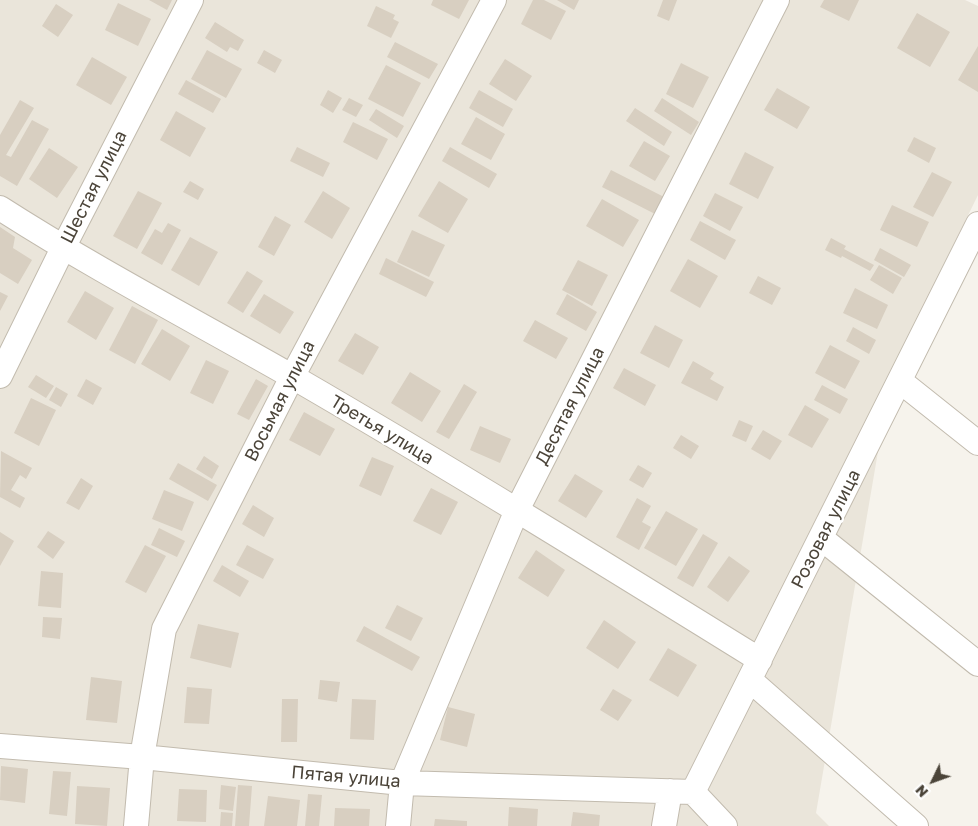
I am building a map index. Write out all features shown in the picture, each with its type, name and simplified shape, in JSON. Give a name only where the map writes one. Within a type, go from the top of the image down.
[{"type":"street","name":"Шестая улица","points":[[0,376],[63,248],[191,0]]},
{"type":"street","name":"Восьмая улица","points":[[136,826],[142,757],[164,629],[292,377],[494,0]]},
{"type":"street","name":"Десятая улица","points":[[398,826],[402,782],[517,510],[777,0]]},
{"type":"street","name":"Третья улица","points":[[0,208],[63,248],[292,377],[517,510],[755,670],[916,826]]},
{"type":"street","name":"Розовая улица","points":[[694,792],[976,231]]},
{"type":"street","points":[[900,380],[978,443]]},
{"type":"street","points":[[821,538],[978,664]]},
{"type":"street","name":"Пятая улица","points":[[0,746],[142,757],[402,782],[694,792]]},
{"type":"street","points":[[664,826],[670,791]]},
{"type":"street","points":[[694,792],[725,826]]},
{"type":"shaded area","points":[[0,0],[965,0],[978,6],[978,195],[892,370],[816,813],[829,826],[0,826]]},
{"type":"building","points":[[149,0],[172,0],[167,10]]},
{"type":"building","points":[[433,0],[469,0],[459,19],[431,5]]},
{"type":"building","points":[[533,0],[544,0],[566,11],[551,40],[521,24]]},
{"type":"building","points":[[557,0],[579,0],[574,10]]},
{"type":"building","points":[[663,0],[677,0],[669,21],[657,16]]},
{"type":"building","points":[[824,0],[859,0],[849,21],[820,7]]},
{"type":"building","points":[[118,3],[151,19],[138,46],[105,30]]},
{"type":"building","points":[[56,4],[73,15],[58,37],[42,26]]},
{"type":"building","points":[[376,6],[395,15],[393,19],[399,22],[391,38],[367,26]]},
{"type":"building","points":[[917,13],[950,32],[930,67],[897,48]]},
{"type":"building","points":[[215,22],[244,40],[238,51],[230,47],[227,52],[205,38]]},
{"type":"building","points":[[395,42],[438,64],[429,79],[387,57]]},
{"type":"building","points":[[978,46],[978,92],[958,80]]},
{"type":"building","points":[[207,50],[242,69],[226,98],[191,79]]},
{"type":"building","points":[[264,50],[282,60],[275,73],[257,63]]},
{"type":"building","points":[[92,57],[127,77],[111,105],[76,85]]},
{"type":"building","points":[[505,59],[532,76],[516,101],[489,84]]},
{"type":"building","points":[[681,63],[709,77],[693,108],[666,94]]},
{"type":"building","points":[[386,65],[421,83],[403,117],[368,99]]},
{"type":"building","points":[[186,80],[221,99],[213,113],[178,94]]},
{"type":"building","points":[[777,88],[810,107],[797,129],[764,110]]},
{"type":"building","points":[[328,90],[342,98],[333,113],[320,105]]},
{"type":"building","points":[[479,90],[513,109],[503,127],[469,108]]},
{"type":"building","points":[[349,98],[363,105],[356,117],[342,110]]},
{"type":"building","points":[[662,98],[699,122],[691,135],[654,111]]},
{"type":"building","points":[[20,100],[34,108],[6,155],[11,157],[32,120],[49,129],[17,186],[0,176],[0,135]]},
{"type":"building","points":[[635,108],[672,132],[664,146],[626,121]]},
{"type":"building","points":[[376,109],[404,126],[397,138],[369,120]]},
{"type":"building","points":[[176,111],[206,128],[190,157],[160,140]]},
{"type":"building","points":[[476,117],[505,134],[491,160],[461,144]]},
{"type":"building","points":[[353,122],[388,139],[377,160],[343,142]]},
{"type":"building","points":[[914,137],[936,148],[929,163],[907,151]]},
{"type":"building","points":[[644,141],[670,156],[655,181],[629,166]]},
{"type":"building","points":[[297,147],[330,163],[323,177],[290,161]]},
{"type":"building","points":[[450,147],[497,174],[489,188],[442,161]]},
{"type":"building","points":[[49,148],[78,167],[57,198],[29,179]]},
{"type":"building","points":[[745,152],[774,167],[758,199],[729,184]]},
{"type":"building","points":[[611,170],[666,198],[657,215],[602,187]]},
{"type":"building","points":[[932,172],[952,182],[933,217],[913,207]]},
{"type":"building","points":[[190,181],[204,189],[198,200],[183,192]]},
{"type":"building","points":[[439,181],[468,199],[448,233],[418,216]]},
{"type":"building","points":[[138,191],[162,203],[137,249],[113,236]]},
{"type":"building","points":[[323,191],[350,208],[332,239],[304,222]]},
{"type":"building","points":[[715,193],[743,207],[730,231],[703,216]]},
{"type":"building","points":[[602,199],[639,220],[623,247],[586,226]]},
{"type":"building","points":[[892,205],[929,222],[917,247],[880,230]]},
{"type":"building","points":[[275,216],[291,225],[274,256],[258,247]]},
{"type":"building","points":[[700,221],[736,240],[725,260],[690,240]]},
{"type":"building","points":[[168,223],[181,230],[162,265],[141,253],[155,229],[162,233]]},
{"type":"building","points":[[0,227],[15,237],[13,248],[32,260],[18,284],[0,273]]},
{"type":"building","points":[[412,230],[445,245],[429,277],[397,262]]},
{"type":"building","points":[[190,237],[218,252],[199,286],[171,270]]},
{"type":"building","points":[[831,238],[846,246],[844,249],[874,265],[870,271],[842,256],[841,258],[825,250]]},
{"type":"building","points":[[880,248],[911,265],[904,277],[874,260]]},
{"type":"building","points":[[386,258],[434,282],[426,297],[379,274]]},
{"type":"building","points":[[688,259],[718,276],[700,308],[670,291]]},
{"type":"building","points":[[578,260],[608,275],[592,306],[562,290]]},
{"type":"building","points":[[879,265],[902,278],[893,294],[870,280]]},
{"type":"building","points":[[247,271],[263,281],[243,313],[227,303]]},
{"type":"building","points":[[758,276],[781,288],[772,305],[749,293]]},
{"type":"building","points":[[855,288],[888,305],[877,329],[843,313]]},
{"type":"building","points":[[85,291],[114,308],[96,340],[67,322]]},
{"type":"building","points":[[0,292],[8,296],[0,311]]},
{"type":"building","points":[[264,294],[294,312],[280,334],[250,316]]},
{"type":"building","points":[[567,294],[597,312],[586,331],[556,314]]},
{"type":"building","points":[[132,306],[158,320],[135,364],[109,350]]},
{"type":"building","points":[[535,320],[568,338],[556,359],[523,341]]},
{"type":"building","points":[[655,325],[683,340],[669,368],[640,353]]},
{"type":"building","points":[[853,327],[876,340],[869,354],[846,341]]},
{"type":"building","points":[[162,329],[190,346],[170,381],[141,364]]},
{"type":"building","points":[[355,333],[379,347],[363,375],[338,361]]},
{"type":"building","points":[[830,345],[860,361],[845,389],[815,373]]},
{"type":"building","points":[[206,360],[229,371],[213,404],[190,393]]},
{"type":"building","points":[[693,361],[714,373],[710,379],[724,387],[717,401],[681,383]]},
{"type":"building","points":[[624,368],[656,385],[645,406],[613,388]]},
{"type":"building","points":[[410,372],[441,391],[422,422],[391,403]]},
{"type":"building","points":[[36,375],[54,386],[46,398],[28,387]]},
{"type":"building","points":[[86,379],[102,388],[93,405],[77,396]]},
{"type":"building","points":[[256,379],[268,386],[249,420],[237,414]]},
{"type":"building","points":[[464,384],[477,392],[449,439],[436,432]]},
{"type":"building","points":[[822,385],[848,399],[840,414],[814,400]]},
{"type":"building","points":[[56,387],[68,394],[61,407],[49,400]]},
{"type":"building","points":[[31,398],[56,410],[39,446],[14,433]]},
{"type":"building","points":[[805,405],[829,419],[812,448],[788,435]]},
{"type":"building","points":[[304,412],[335,429],[320,456],[289,440]]},
{"type":"building","points":[[739,420],[753,426],[746,442],[732,436]]},
{"type":"building","points":[[480,426],[511,439],[500,463],[470,450]]},
{"type":"building","points":[[763,430],[782,441],[770,460],[751,449]]},
{"type":"building","points":[[681,435],[699,446],[691,459],[673,448]]},
{"type":"building","points":[[1,451],[32,468],[26,479],[20,475],[11,490],[25,498],[20,508],[0,497]]},
{"type":"building","points":[[204,456],[219,466],[212,479],[196,469]]},
{"type":"building","points":[[372,457],[394,466],[381,496],[359,486]]},
{"type":"building","points":[[178,463],[217,485],[208,501],[169,479]]},
{"type":"building","points":[[638,465],[652,473],[643,488],[629,480]]},
{"type":"building","points":[[575,474],[603,491],[586,518],[558,501]]},
{"type":"building","points":[[81,478],[93,486],[79,510],[66,503]]},
{"type":"building","points":[[431,488],[458,502],[441,535],[413,521]]},
{"type":"building","points":[[164,490],[194,502],[182,531],[152,519]]},
{"type":"building","points":[[637,498],[651,506],[642,522],[651,527],[639,550],[616,537]]},
{"type":"building","points":[[253,505],[274,518],[264,537],[242,524]]},
{"type":"building","points":[[666,511],[698,529],[676,566],[644,548]]},
{"type":"building","points":[[159,528],[185,541],[177,557],[151,545]]},
{"type":"building","points":[[48,531],[65,542],[53,559],[37,547]]},
{"type":"building","points":[[0,532],[14,541],[0,566]]},
{"type":"building","points":[[703,534],[718,543],[693,587],[677,578]]},
{"type":"building","points":[[145,545],[166,556],[146,593],[125,582]]},
{"type":"building","points":[[247,545],[274,559],[263,579],[236,565]]},
{"type":"building","points":[[536,550],[565,570],[548,597],[518,578]]},
{"type":"building","points":[[729,556],[750,571],[728,602],[707,587]]},
{"type":"building","points":[[222,565],[249,581],[240,597],[213,581]]},
{"type":"building","points":[[41,571],[63,573],[61,608],[38,606]]},
{"type":"building","points":[[397,605],[423,618],[411,641],[385,628]]},
{"type":"building","points":[[43,617],[62,618],[60,639],[42,637]]},
{"type":"building","points":[[604,620],[636,642],[618,669],[586,648]]},
{"type":"building","points":[[198,624],[239,633],[231,668],[190,658]]},
{"type":"building","points":[[364,626],[420,657],[412,671],[356,641]]},
{"type":"building","points":[[668,648],[697,665],[678,697],[649,680]]},
{"type":"building","points":[[91,677],[122,681],[117,723],[86,720]]},
{"type":"building","points":[[320,680],[340,682],[337,702],[318,699]]},
{"type":"building","points":[[187,687],[212,689],[209,724],[184,723]]},
{"type":"building","points":[[613,689],[632,700],[618,721],[600,710]]},
{"type":"building","points":[[282,699],[298,699],[297,742],[281,742]]},
{"type":"building","points":[[352,699],[376,700],[374,740],[350,739]]},
{"type":"building","points":[[448,707],[475,714],[467,747],[440,740]]},
{"type":"building","points":[[1,766],[28,769],[25,803],[0,800]]},
{"type":"building","points":[[53,771],[71,772],[67,816],[49,814]]},
{"type":"building","points":[[221,785],[236,787],[233,811],[219,809]]},
{"type":"building","points":[[238,785],[252,786],[249,826],[235,826]]},
{"type":"building","points":[[77,786],[110,788],[107,826],[75,824]]},
{"type":"building","points":[[179,789],[207,790],[206,822],[177,821]]},
{"type":"building","points":[[308,794],[322,795],[319,826],[305,826]]},
{"type":"building","points":[[268,796],[300,800],[297,826],[264,826]]},
{"type":"building","points":[[509,807],[538,809],[537,826],[508,826]]},
{"type":"building","points":[[335,808],[370,809],[369,826],[334,826]]},
{"type":"building","points":[[221,812],[233,813],[232,826],[220,826]]},
{"type":"building","points":[[573,812],[600,815],[599,826],[571,826]]},
{"type":"building","points":[[435,819],[467,821],[467,826],[434,826]]}]
